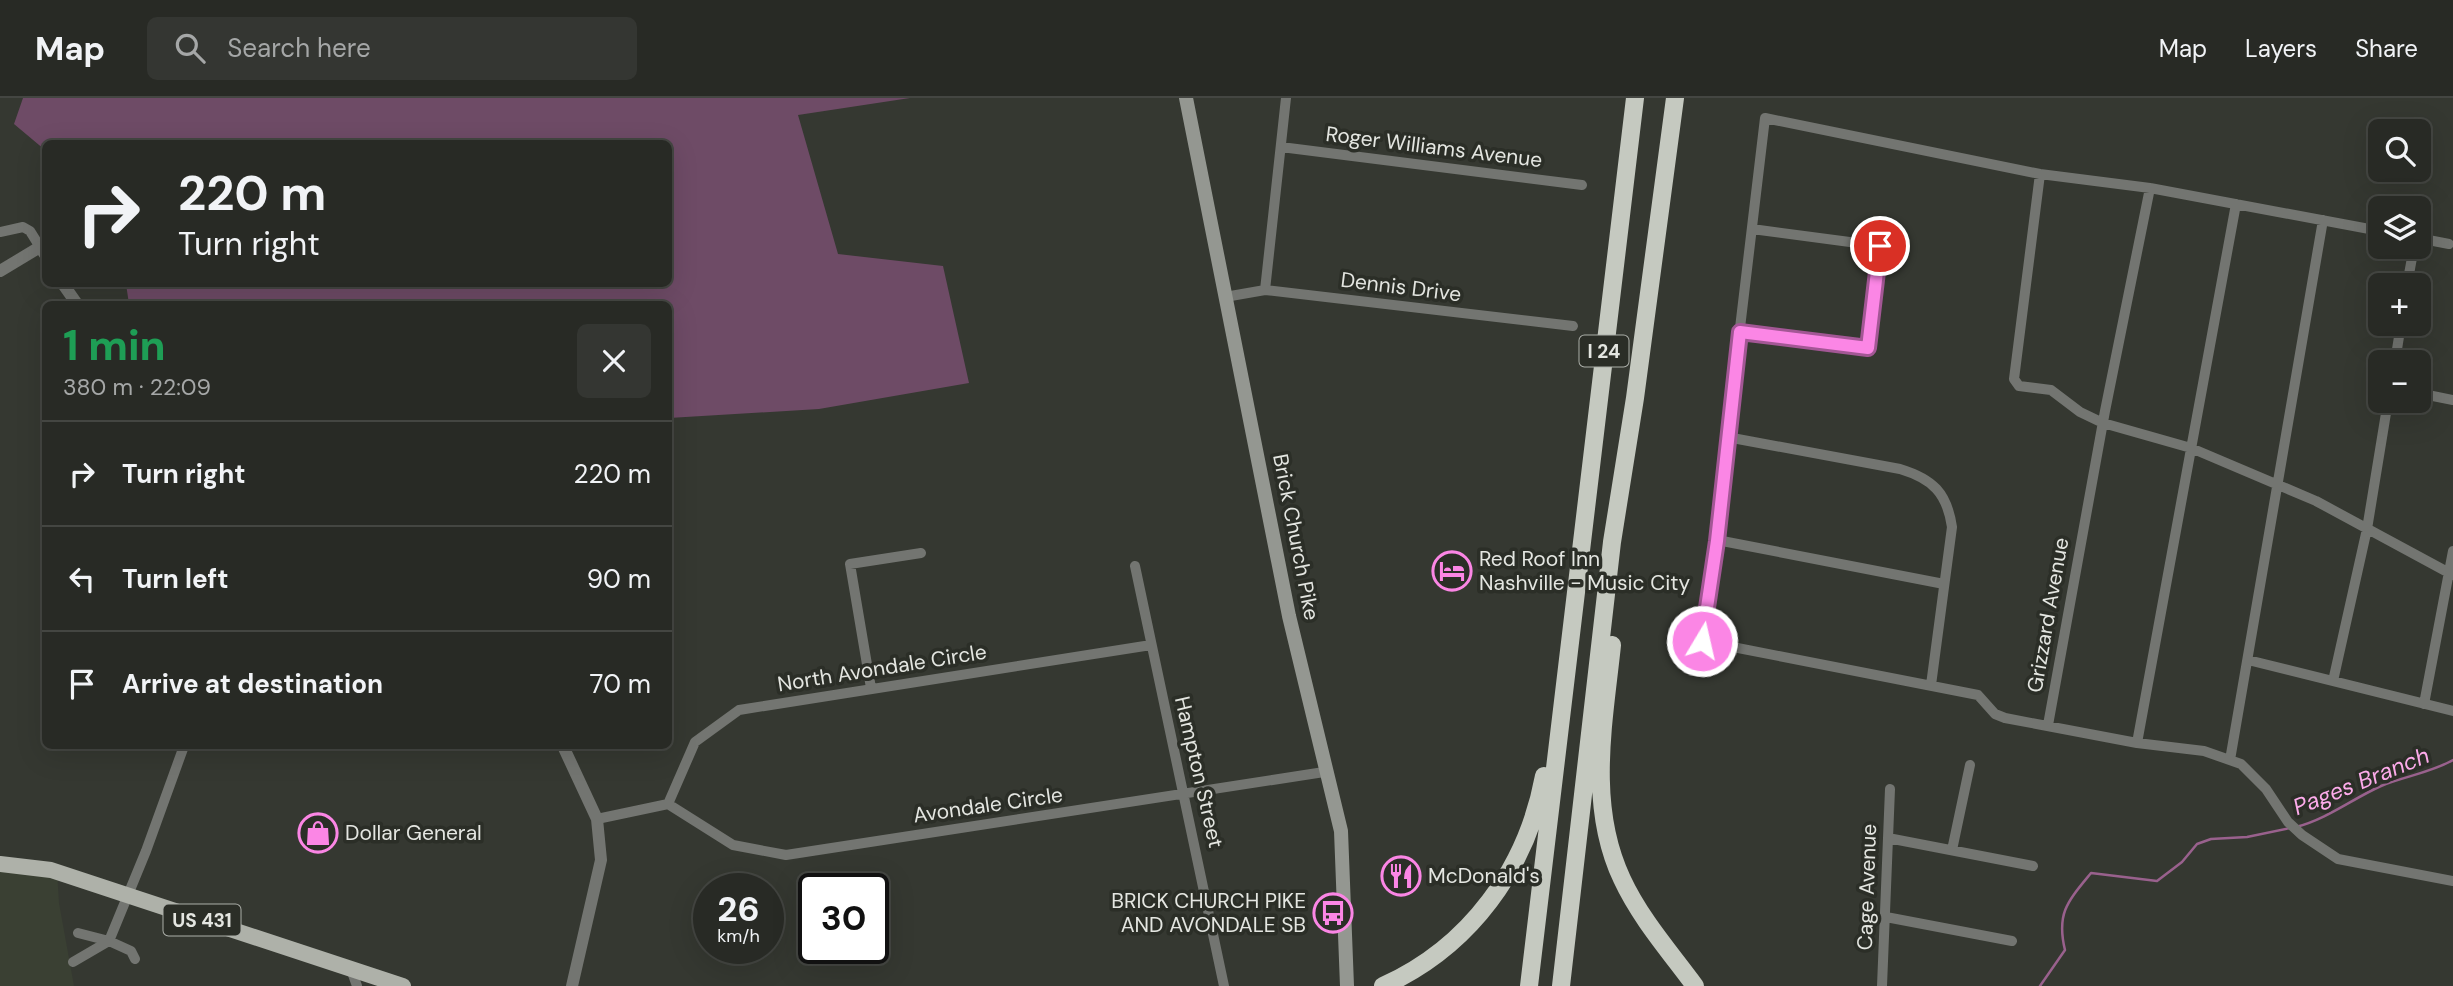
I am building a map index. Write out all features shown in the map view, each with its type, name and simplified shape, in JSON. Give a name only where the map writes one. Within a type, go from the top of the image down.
[{"type":"highway","name":"I 24","points":[[1530,986],[1635,98]]},
{"type":"highway","name":"I 24","points":[[1561,986],[1612,542],[1635,397],[1675,98]]},
{"type":"highway","points":[[1612,542],[1614,627],[1601,751],[1605,826],[1622,880],[1656,934],[1695,986]]},
{"type":"highway","points":[[1383,986],[1408,975],[1466,931],[1519,858],[1538,810],[1576,603]]},
{"type":"main road","name":"Brick Church Pike","points":[[1186,98],[1324,772],[1341,831],[1347,986]]},
{"type":"main road","name":"US 431","points":[[0,864],[51,870],[402,986]]},
{"type":"street","points":[[1265,290],[1286,98]]},
{"type":"street","points":[[2048,725],[1995,714],[1978,695],[1702,641],[1717,541],[1765,118],[2040,174],[2150,188],[2368,229]]},
{"type":"street","name":"Roger Williams Avenue","points":[[1281,147],[1582,185]]},
{"type":"street","points":[[2040,174],[2014,379],[2019,386],[2051,390],[2080,412],[2103,423],[2191,448],[2278,485],[2451,574]]},
{"type":"street","name":"Grizzard Avenue","points":[[2150,188],[2103,423],[2048,725],[2137,743],[2204,751],[2241,764],[2266,789],[2288,822],[2302,835],[2338,859],[2453,881]]},
{"type":"street","points":[[2137,743],[2236,204]]},
{"type":"street","points":[[2230,760],[2323,220]]},
{"type":"street","points":[[0,232],[23,227],[30,231],[42,246]]},
{"type":"street","points":[[1740,332],[1868,348],[1870,335],[1880,246],[1752,229]]},
{"type":"street","points":[[2431,241],[2449,244]]},
{"type":"street","points":[[0,271],[42,250]]},
{"type":"street","name":"Dennis Drive","points":[[1225,297],[1265,290],[1573,326]]},
{"type":"street","points":[[2431,396],[2453,400]]},
{"type":"street","points":[[2333,681],[2367,529],[2386,413]]},
{"type":"street","points":[[1727,438],[1899,469],[1930,481],[1942,493],[1949,507],[1952,527],[1931,685]]},
{"type":"street","points":[[1717,541],[1944,584]]},
{"type":"street","points":[[2424,704],[2451,574],[2453,551]]},
{"type":"street","points":[[871,688],[850,564],[921,553]]},
{"type":"street","name":"Hampton Street","points":[[1135,566],[1224,986]]},
{"type":"street","name":"North Avondale Circle","points":[[668,804],[695,742],[739,710],[1150,645]]},
{"type":"street","points":[[2248,660],[2453,711]]},
{"type":"street","points":[[73,962],[109,941],[146,851],[183,749]]},
{"type":"street","points":[[564,749],[597,819],[601,860],[572,986]]},
{"type":"street","points":[[1952,850],[1970,765]]},
{"type":"street","name":"Avondale Circle","points":[[668,804],[733,845],[786,855],[1185,796],[1324,772]]},
{"type":"street","name":"Cage Avenue","points":[[1882,986],[1890,789]]},
{"type":"street","points":[[597,819],[668,804]]},
{"type":"street","points":[[1888,838],[2033,866]]},
{"type":"street","points":[[1886,916],[2012,941]]},
{"type":"street","points":[[78,933],[109,941],[131,951],[135,959]]},
{"type":"street","points":[[351,969],[357,986]]},
{"type":"shaded area","points":[[23,98],[910,98],[798,115],[838,254],[943,266],[969,383],[819,409],[672,418],[672,301],[129,301],[126,287],[672,287],[672,140],[42,140],[42,147],[14,124]]},
{"type":"shaded area","points":[[0,864],[57,871],[59,903],[74,986],[0,986]]},
{"type":"waterway","name":"Pages Branch","points":[[2296,827],[2329,814],[2381,786],[2453,760]]},
{"type":"waterway","name":"Pages Branch","points":[[2040,986],[2065,950],[2062,926],[2066,908],[2091,873],[2157,881],[2182,862],[2197,844],[2211,839],[2247,837],[2290,828]]},
{"type":"place","name":"Red Roof Inn Nashville - Music City","points":[[1452,571]]},
{"type":"place","name":"Dollar General","points":[[318,833]]},
{"type":"place","name":"McDonald's","points":[[1401,876]]},
{"type":"place","name":"BRICK CHURCH PIKE AND AVONDALE SB","points":[[1333,913]]},
{"type":"route","points":[[1702,641],[1717,541],[1740,332],[1868,348],[1880,246]]}]
